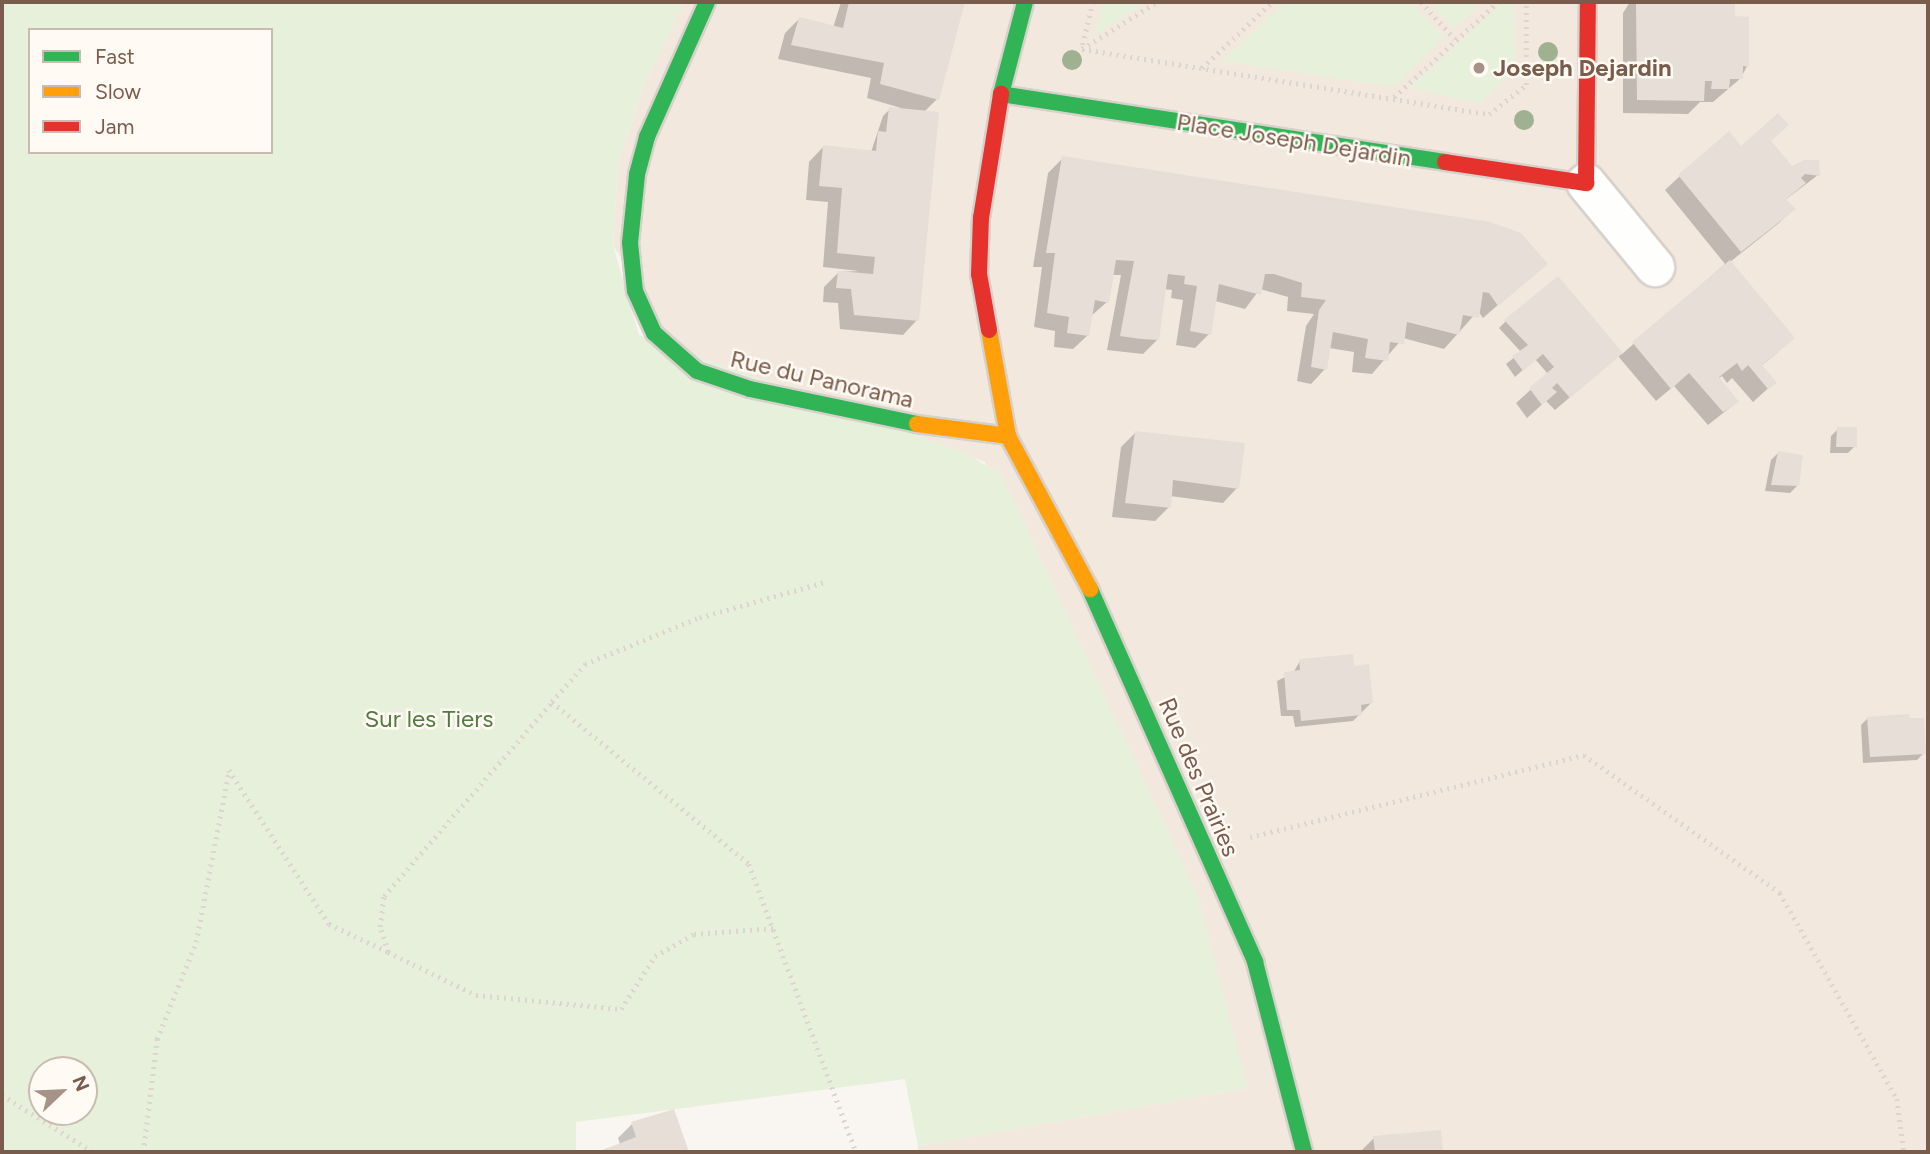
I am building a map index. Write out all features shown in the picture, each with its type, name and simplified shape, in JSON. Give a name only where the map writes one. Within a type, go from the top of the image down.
[{"type":"street","name":"Rue du Panorama","points":[[707,2],[647,137],[637,175],[630,243],[635,292],[654,333],[697,371],[750,389],[944,430],[1008,436]]},
{"type":"street","points":[[1008,436],[979,274],[981,218],[1001,94],[1025,2]]},
{"type":"street","points":[[1588,2],[1586,183],[1655,267]]},
{"type":"street","name":"Place Joseph Dejardin","points":[[1001,94],[1586,183]]},
{"type":"street","name":"Rue des Prairies","points":[[1008,436],[1109,624],[1255,961],[1304,1152]]},
{"type":"path","points":[[1082,49],[1093,2]]},
{"type":"path","points":[[1082,49],[1157,2]]},
{"type":"path","points":[[1202,68],[1272,2]]},
{"type":"path","points":[[1421,2],[1455,39]]},
{"type":"path","points":[[1393,98],[1498,2]]},
{"type":"path","points":[[1082,49],[1489,114],[1526,85],[1526,2]]},
{"type":"path","points":[[388,952],[380,927],[384,896],[586,664],[697,619],[823,583]]},
{"type":"path","points":[[552,702],[749,864],[856,1152]]},
{"type":"path","points":[[1204,848],[1584,755],[1780,893],[1897,1099],[1904,1152]]},
{"type":"path","points":[[144,1152],[157,1039],[196,942],[229,770],[329,924],[476,995],[621,1009],[654,956],[694,934],[774,928]]},
{"type":"path","points":[[2,1096],[93,1152]]},
{"type":"shaded area","points":[[684,2],[1928,2],[1928,1152],[918,1152],[918,1146],[1248,1088],[985,462],[926,439],[700,389],[613,245],[618,165],[644,85]]},
{"type":"green space","name":"Sur les Tiers","points":[[2,2],[684,2],[644,85],[618,165],[613,245],[639,335],[964,452],[1002,475],[1197,893],[1248,1088],[918,1146],[905,1079],[576,1122],[576,1152],[2,1152]]},
{"type":"green space","points":[[1103,2],[1147,2],[1094,35]]},
{"type":"green space","points":[[1286,2],[1411,2],[1444,37],[1395,87],[1221,61]]},
{"type":"green space","points":[[1430,2],[1484,2],[1453,29]]},
{"type":"green space","points":[[1503,2],[1514,2],[1516,69],[1481,103],[1409,88]]},
{"type":"building","points":[[849,2],[965,2],[939,100],[880,84],[884,63],[791,45],[799,17],[843,28]]},
{"type":"building","points":[[1636,2],[1735,2],[1735,16],[1749,17],[1749,67],[1743,66],[1743,79],[1730,79],[1729,89],[1711,89],[1712,81],[1705,81],[1704,101],[1637,100]]},
{"type":"building","points":[[889,107],[939,112],[919,321],[854,315],[851,289],[836,288],[838,271],[873,274],[875,257],[837,253],[842,188],[819,186],[823,145],[876,151],[878,131],[886,132]]},
{"type":"building","points":[[1778,113],[1789,125],[1771,141],[1792,166],[1804,160],[1819,160],[1820,176],[1805,174],[1801,178],[1806,183],[1786,199],[1796,209],[1741,252],[1678,175],[1729,131],[1741,146]]},
{"type":"building","points":[[1062,156],[1490,222],[1521,233],[1548,264],[1498,306],[1489,293],[1483,292],[1479,318],[1463,315],[1459,335],[1407,322],[1404,344],[1390,342],[1388,361],[1365,358],[1368,339],[1333,332],[1327,370],[1311,367],[1319,310],[1326,300],[1301,297],[1302,283],[1274,274],[1265,274],[1261,295],[1219,284],[1211,335],[1190,331],[1197,286],[1184,284],[1185,276],[1168,274],[1159,340],[1141,339],[1120,336],[1134,261],[1116,260],[1109,303],[1095,300],[1089,336],[1067,333],[1069,317],[1047,313],[1055,253],[1046,253]]},
{"type":"building","points":[[1730,260],[1795,338],[1762,365],[1777,383],[1768,389],[1748,365],[1742,371],[1737,363],[1719,377],[1739,402],[1723,412],[1689,373],[1671,389],[1632,342]]},
{"type":"building","points":[[1558,276],[1623,353],[1570,398],[1557,383],[1552,388],[1557,392],[1542,405],[1529,388],[1554,367],[1543,354],[1523,371],[1512,356],[1528,345],[1504,320]]},
{"type":"building","points":[[1837,427],[1857,427],[1857,447],[1836,447]]},
{"type":"building","points":[[1135,431],[1245,443],[1239,489],[1173,480],[1171,508],[1125,503]]},
{"type":"building","points":[[1778,451],[1803,455],[1799,486],[1771,485]]},
{"type":"building","points":[[1353,654],[1354,666],[1369,664],[1373,703],[1361,705],[1362,715],[1301,721],[1300,710],[1287,710],[1284,672],[1300,670],[1299,659]]},
{"type":"building","points":[[1909,714],[1910,718],[1924,718],[1926,754],[1870,757],[1867,717]]},
{"type":"building","points":[[674,1109],[689,1152],[598,1152],[636,1137],[631,1122]]},
{"type":"building","points":[[1441,1130],[1443,1152],[1375,1152],[1373,1136]]},
{"type":"traffic: fast","points":[[707,2],[647,137],[637,175],[630,243],[635,291],[654,333],[697,371],[750,389],[917,424]]},
{"type":"traffic: fast","points":[[1025,2],[1001,94],[1445,162]]},
{"type":"traffic: fast","points":[[1090,589],[1255,962],[1304,1152]]},
{"type":"traffic: slow","points":[[989,330],[1008,436],[1090,589]]},
{"type":"traffic: slow","points":[[917,424],[1008,436]]},
{"type":"traffic: jam","points":[[1445,162],[1586,183],[1588,2]]},
{"type":"traffic: jam","points":[[989,330],[979,274],[981,218],[1001,94]]},
{"type":"place","name":"Joseph Dejardin","points":[[1479,68]]}]
